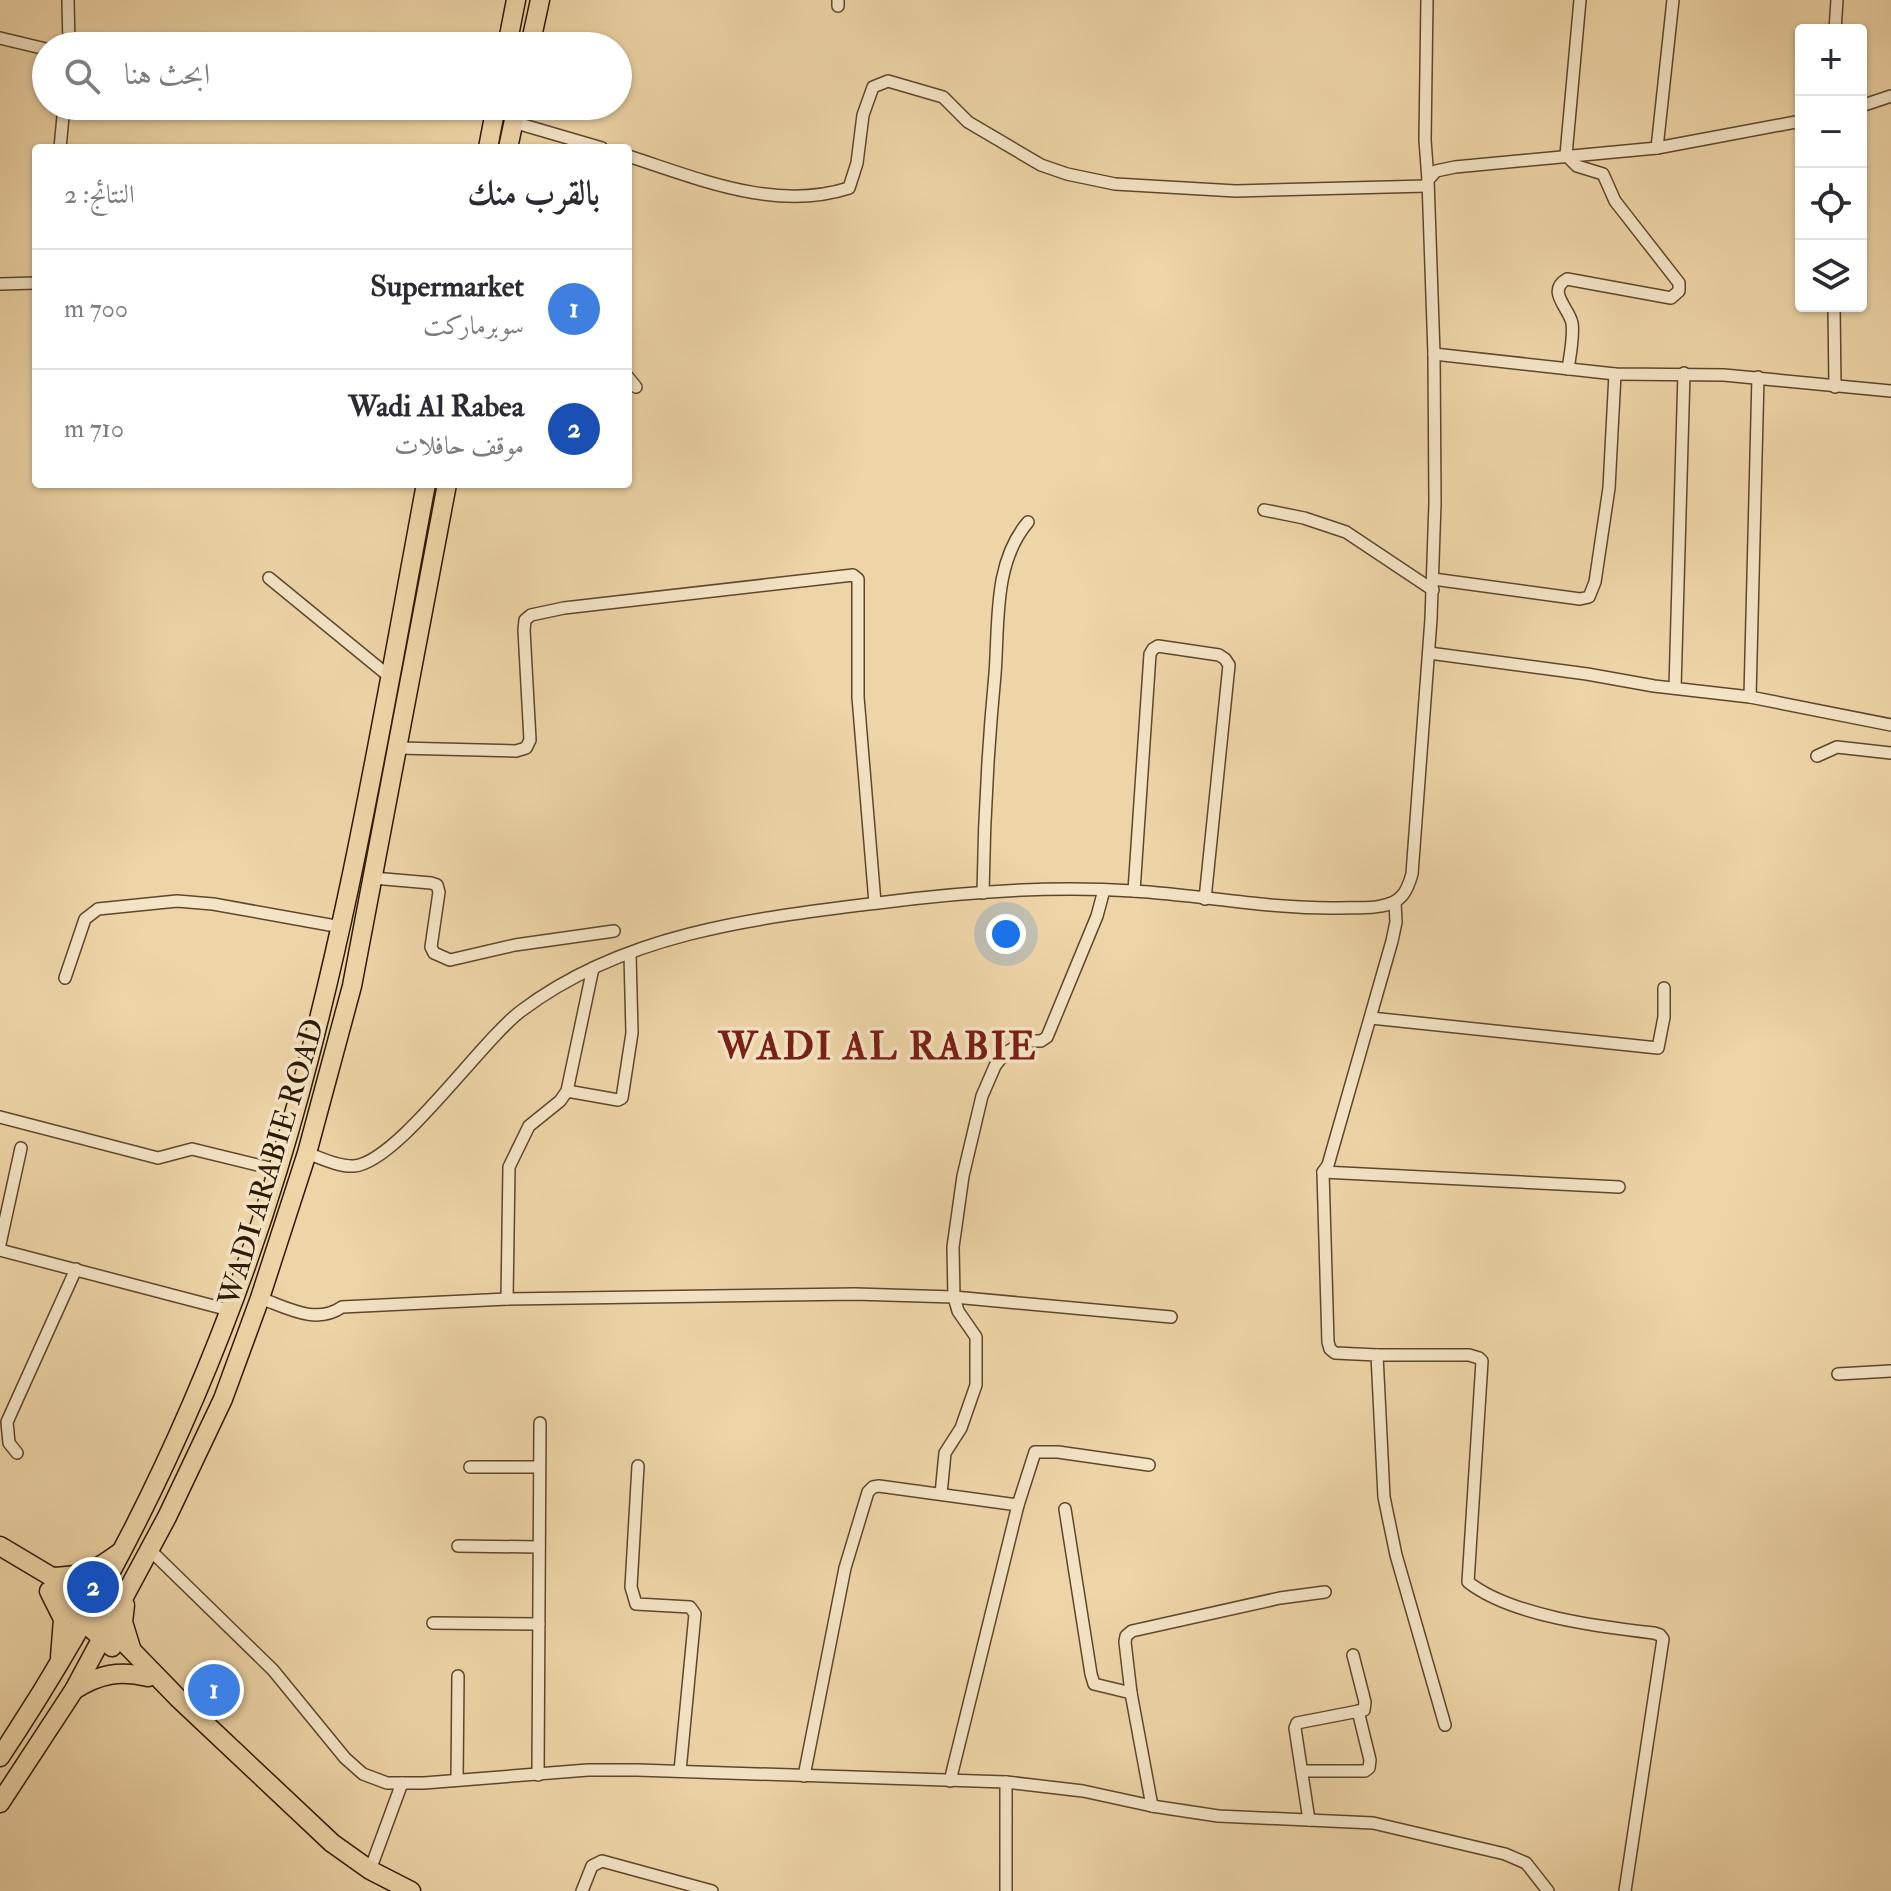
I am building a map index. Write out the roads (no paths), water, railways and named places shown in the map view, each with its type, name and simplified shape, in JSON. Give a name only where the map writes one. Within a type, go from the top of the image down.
[{"type":"main road","points":[[510,32],[516,0]]},
{"type":"main road","points":[[533,32],[540,0]]},
{"type":"main road","points":[[489,144],[493,120]]},
{"type":"main road","points":[[509,144],[514,120]]},
{"type":"main road","name":"WADI ARABIE ROAD","points":[[0,1757],[88,1618],[125,1549],[183,1427],[229,1310],[278,1170],[341,927],[425,488]]},
{"type":"main road","name":"WADI ARABIE ROAD","points":[[0,1803],[74,1690],[150,1550],[223,1399],[260,1298],[307,1153],[345,1013],[399,748],[446,488]]},
{"type":"main road","points":[[50,1584],[92,1572],[125,1549]]},
{"type":"main road","points":[[8,1551],[106,1633],[148,1677],[178,1698]]},
{"type":"main road","points":[[50,1584],[63,1619],[59,1666]]},
{"type":"main road","points":[[128,1591],[123,1622],[131,1648]]},
{"type":"main road","points":[[106,1633],[131,1648],[178,1698],[313,1827],[370,1870],[411,1891]]},
{"type":"main road","points":[[74,1690],[102,1675],[118,1672],[148,1677]]},
{"type":"street","points":[[68,0],[69,32]]},
{"type":"street","points":[[307,1153],[346,1166],[372,1161],[395,1143],[490,1039],[520,1011],[593,968],[685,933],[875,903],[1039,889],[1134,891],[1287,908],[1379,907],[1395,903],[1408,889],[1412,874],[1433,584],[1434,354],[1425,140],[1427,0]]},
{"type":"street","points":[[1566,155],[1580,0]]},
{"type":"street","points":[[1657,148],[1673,0]]},
{"type":"street","points":[[1835,24],[1837,0]]},
{"type":"street","points":[[0,38],[32,46]]},
{"type":"street","points":[[632,157],[727,188],[759,194],[820,195],[840,191],[849,188],[854,177],[863,115],[873,87],[888,81],[943,97],[968,122],[1041,165],[1083,178],[1148,187],[1236,191],[1427,183]]},
{"type":"street","points":[[1867,104],[1891,96]]},
{"type":"street","points":[[60,144],[63,120]]},
{"type":"street","points":[[530,120],[592,144]]},
{"type":"street","points":[[1427,183],[1436,171],[1455,167],[1657,148],[1795,122]]},
{"type":"street","points":[[1566,155],[1577,166],[1603,174],[1615,201],[1679,283],[1679,291],[1671,298],[1567,279],[1560,283],[1558,297],[1572,325],[1568,369]]},
{"type":"street","points":[[0,284],[32,283]]},
{"type":"street","points":[[1834,312],[1835,387]]},
{"type":"street","points":[[1434,354],[1615,374],[1684,373],[1758,377],[1891,391]]},
{"type":"street","points":[[1675,688],[1684,373]]},
{"type":"street","points":[[1264,510],[1304,518],[1346,532],[1433,584],[1580,599],[1589,597],[1595,582],[1609,488],[1615,374]]},
{"type":"street","points":[[1750,697],[1758,377]]},
{"type":"street","points":[[632,382],[636,387]]},
{"type":"street","points":[[983,893],[984,802],[998,604],[1010,551],[1018,533],[1028,522]]},
{"type":"street","points":[[399,748],[516,751],[526,748],[530,740],[524,630],[525,620],[531,615],[564,608],[853,575],[858,579],[858,697],[875,903]]},
{"type":"street","points":[[269,578],[390,677]]},
{"type":"street","points":[[1134,891],[1150,654],[1158,646],[1219,655],[1229,665],[1205,899]]},
{"type":"street","points":[[1429,653],[1750,697],[1891,725]]},
{"type":"street","points":[[1817,756],[1837,747],[1891,753]]},
{"type":"street","points":[[373,878],[437,885],[439,892],[431,947],[434,953],[450,960],[515,945],[614,931]]},
{"type":"street","points":[[941,1494],[945,1453],[961,1428],[976,1385],[976,1337],[958,1311],[954,1297],[956,1216],[987,1081],[1005,1053],[1026,1041],[1041,1041],[1047,1037],[1092,928],[1104,890]]},
{"type":"street","points":[[65,978],[85,919],[98,909],[177,901],[213,904],[341,927]]},
{"type":"street","points":[[1395,903],[1396,922],[1392,941],[1328,1165],[1323,1172],[1330,1349],[1335,1353],[1377,1355],[1469,1355],[1482,1361],[1468,1582],[1511,1604],[1583,1626],[1654,1633],[1663,1639],[1625,1891]]},
{"type":"street","points":[[567,1091],[618,1100],[622,1098],[632,1033],[630,954]]},
{"type":"street","points":[[507,1299],[511,1158],[529,1126],[560,1101],[567,1091],[593,968]]},
{"type":"street","points":[[1371,1018],[1658,1048],[1664,1017],[1664,988]]},
{"type":"street","points":[[0,1117],[158,1158],[192,1149],[278,1170]]},
{"type":"street","points":[[0,1244],[21,1148]]},
{"type":"street","points":[[1323,1172],[1619,1187]]},
{"type":"street","points":[[0,1250],[229,1310]]},
{"type":"street","points":[[17,1453],[9,1443],[7,1422],[76,1269]]},
{"type":"street","points":[[260,1298],[320,1316],[342,1307],[507,1299],[855,1294],[954,1297],[1171,1317]]},
{"type":"street","points":[[1377,1355],[1384,1497],[1396,1555],[1445,1725]]},
{"type":"street","points":[[1838,1374],[1891,1371]]},
{"type":"street","points":[[538,1775],[540,1423]]},
{"type":"street","points":[[950,1781],[1018,1505],[1035,1452],[1058,1452],[1149,1465]]},
{"type":"street","points":[[638,1466],[631,1587],[633,1600],[636,1604],[690,1607],[695,1614],[680,1771]]},
{"type":"street","points":[[470,1467],[539,1467]]},
{"type":"street","points":[[804,1776],[839,1595],[868,1492],[879,1486],[1018,1505]]},
{"type":"street","points":[[1065,1509],[1094,1684],[1131,1693]]},
{"type":"street","points":[[458,1546],[539,1547]]},
{"type":"street","points":[[150,1550],[273,1670],[354,1766],[363,1774],[387,1783],[588,1770],[1006,1782],[1083,1791],[1218,1816],[1373,1823],[1505,1854],[1526,1863],[1548,1891]]},
{"type":"street","points":[[1152,1806],[1131,1693],[1126,1636],[1132,1631],[1280,1598],[1325,1592]]},
{"type":"street","points":[[433,1623],[539,1624]]},
{"type":"street","points":[[1309,1820],[1295,1728],[1297,1723],[1364,1710],[1365,1702],[1353,1655]]},
{"type":"street","points":[[457,1780],[458,1676]]},
{"type":"street","points":[[1303,1771],[1365,1771],[1369,1768],[1370,1760],[1358,1711]]},
{"type":"street","points":[[1006,1782],[1006,1891]]},
{"type":"street","points":[[370,1870],[402,1783]]},
{"type":"street","points":[[582,1891],[592,1866],[602,1861],[712,1891]]},
{"type":"place","name":"Wadi Al Rabea","points":[[93,1587]]},
{"type":"place","name":"Supermarket","points":[[214,1690]]},
{"type":"district","name":"WADI AL RABIE","points":[[878,1046]]}]
